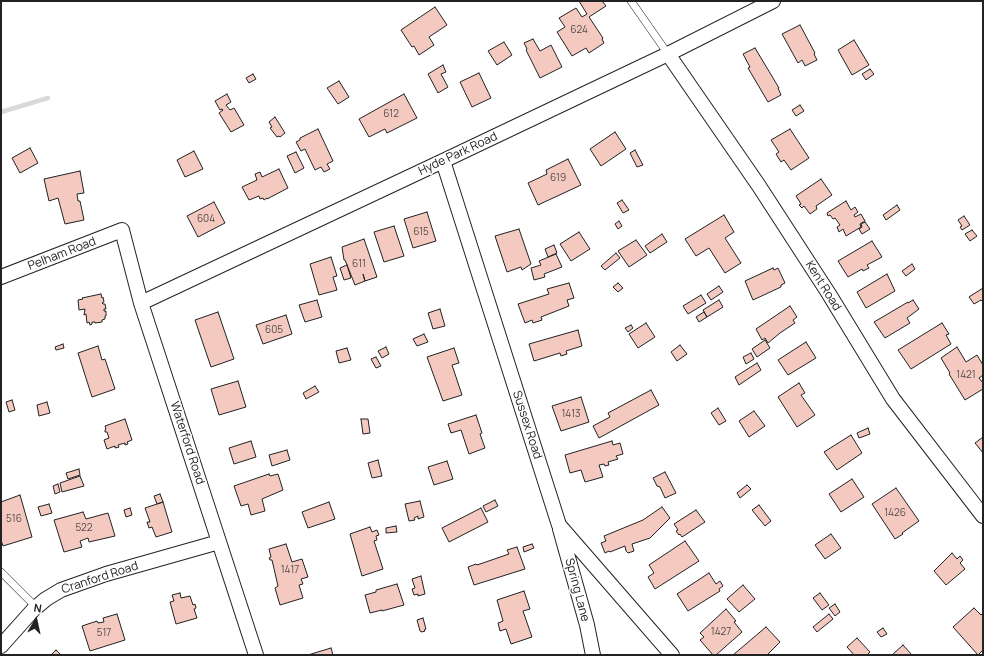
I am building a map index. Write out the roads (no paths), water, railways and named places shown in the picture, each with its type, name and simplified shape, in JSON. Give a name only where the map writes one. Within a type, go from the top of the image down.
[{"type":"street","name":"Hyde Park Road","points":[[141,303],[668,54],[773,1]]},
{"type":"street","name":"Kent Road","points":[[668,54],[759,186],[829,294],[893,398],[983,516]]},
{"type":"street","name":"Sussex Road","points":[[443,161],[559,525],[672,655]]},
{"type":"street","name":"Waterford Road","points":[[122,230],[141,303],[256,655]]},
{"type":"street","name":"Pelham Road","points":[[1,277],[122,230]]},
{"type":"street","name":"Spring Lane","points":[[559,525],[594,655]]},
{"type":"street","name":"Cranford Road","points":[[1,646],[36,607],[61,590],[106,574],[219,542]]},
{"type":"lane","points":[[631,1],[668,54]]},
{"type":"lane","points":[[1,572],[36,607]]},
{"type":"waterway","points":[[1,112],[48,98]]}]
